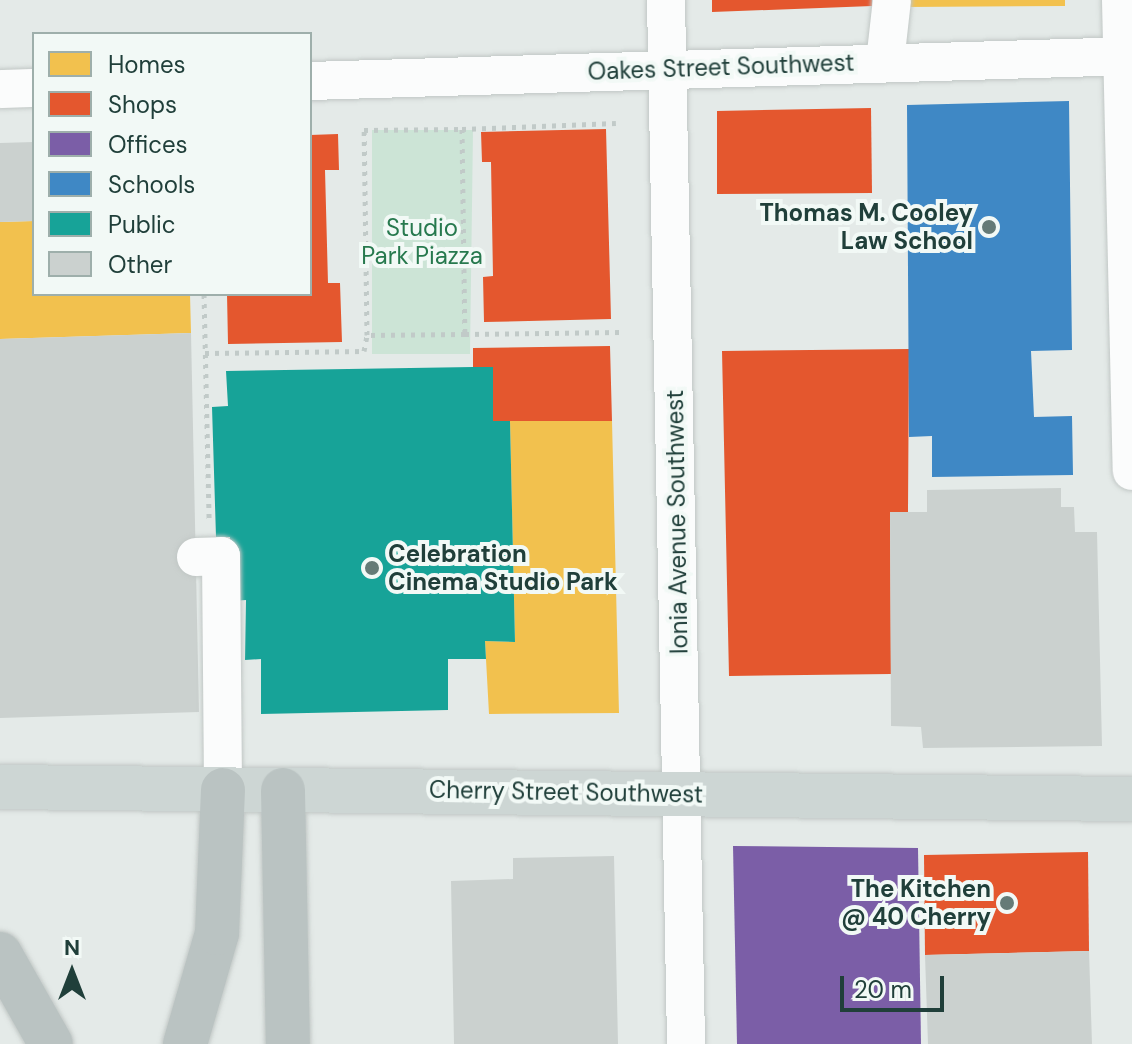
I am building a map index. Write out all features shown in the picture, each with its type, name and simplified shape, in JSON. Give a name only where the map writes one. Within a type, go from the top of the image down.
[{"type":"highway","points":[[185,1044],[217,933],[223,790]]},
{"type":"highway","points":[[283,790],[288,1044]]},
{"type":"highway","points":[[0,954],[51,1044]]},
{"type":"main road","name":"Cherry Street Southwest","points":[[0,787],[1132,799]]},
{"type":"street","name":"Ionia Avenue Southwest","points":[[666,0],[686,1044]]},
{"type":"street","points":[[885,62],[892,0]]},
{"type":"street","points":[[1121,0],[1127,56],[1132,471]]},
{"type":"street","name":"Oakes Street Southwest","points":[[312,81],[668,67],[1127,56]]},
{"type":"street","points":[[0,89],[32,88]]},
{"type":"street","points":[[203,557],[221,556],[223,790]]},
{"type":"path","points":[[205,353],[364,351],[367,335],[364,130],[616,123]]},
{"type":"path","points":[[462,129],[465,334]]},
{"type":"path","points":[[203,557],[204,296]]},
{"type":"path","points":[[367,335],[620,332]]},
{"type":"green space","name":"Studio Park Piazza","points":[[372,130],[473,130],[470,354],[372,354]]},
{"type":"building: Homes","points":[[905,0],[1065,0],[1065,6],[905,7]]},
{"type":"building: Homes","points":[[32,221],[32,296],[190,296],[191,333],[0,339],[0,222]]},
{"type":"building: Homes","points":[[510,421],[612,421],[619,713],[489,714],[485,641],[515,642]]},
{"type":"building: Shops","points":[[712,0],[872,0],[872,6],[712,12]]},
{"type":"building: Shops","points":[[871,108],[872,193],[717,194],[717,111]]},
{"type":"building: Shops","points":[[606,129],[611,319],[484,322],[483,277],[493,276],[491,162],[482,162],[481,132]]},
{"type":"building: Shops","points":[[338,134],[339,170],[325,170],[328,283],[340,283],[342,342],[228,344],[227,296],[312,296],[312,135]]},
{"type":"building: Shops","points":[[610,346],[612,421],[493,421],[493,367],[473,367],[473,348]]},
{"type":"building: Shops","points":[[909,349],[908,512],[890,512],[891,674],[729,676],[722,351]]},
{"type":"building: Shops","name":"The Kitchen @ 40 Cherry","points":[[1088,852],[1089,951],[925,955],[924,855]]},
{"type":"building: Offices","points":[[733,846],[918,848],[921,1044],[737,1044]]},
{"type":"building: Schools","name":"Thomas M. Cooley Law School","points":[[1069,101],[1072,350],[1031,351],[1034,417],[1072,416],[1073,475],[932,477],[932,436],[909,437],[907,105]]},
{"type":"building: Public","name":"Celebration Cinema Studio Park","points":[[493,367],[493,421],[510,421],[515,642],[485,641],[486,659],[448,659],[448,710],[261,714],[261,659],[245,660],[246,600],[231,601],[230,537],[216,537],[212,407],[228,406],[226,371]]},
{"type":"building: Other","points":[[32,142],[32,221],[0,222],[0,143]]},
{"type":"building: Other","points":[[191,333],[199,712],[0,718],[0,339]]},
{"type":"building: Other","points":[[1061,488],[1061,507],[1074,507],[1075,532],[1097,532],[1102,746],[923,748],[921,727],[891,726],[890,512],[927,512],[927,490]]},
{"type":"building: Other","points":[[614,856],[618,1044],[454,1044],[451,881],[513,879],[513,858]]},
{"type":"building: Other","points":[[1089,951],[1092,1044],[928,1044],[925,955]]},
{"type":"place","name":"Thomas M. Cooley Law School","points":[[989,227]]},
{"type":"place","name":"Celebration Cinema Studio Park","points":[[372,568]]},
{"type":"place","name":"The Kitchen @ 40 Cherry","points":[[1007,903]]}]
